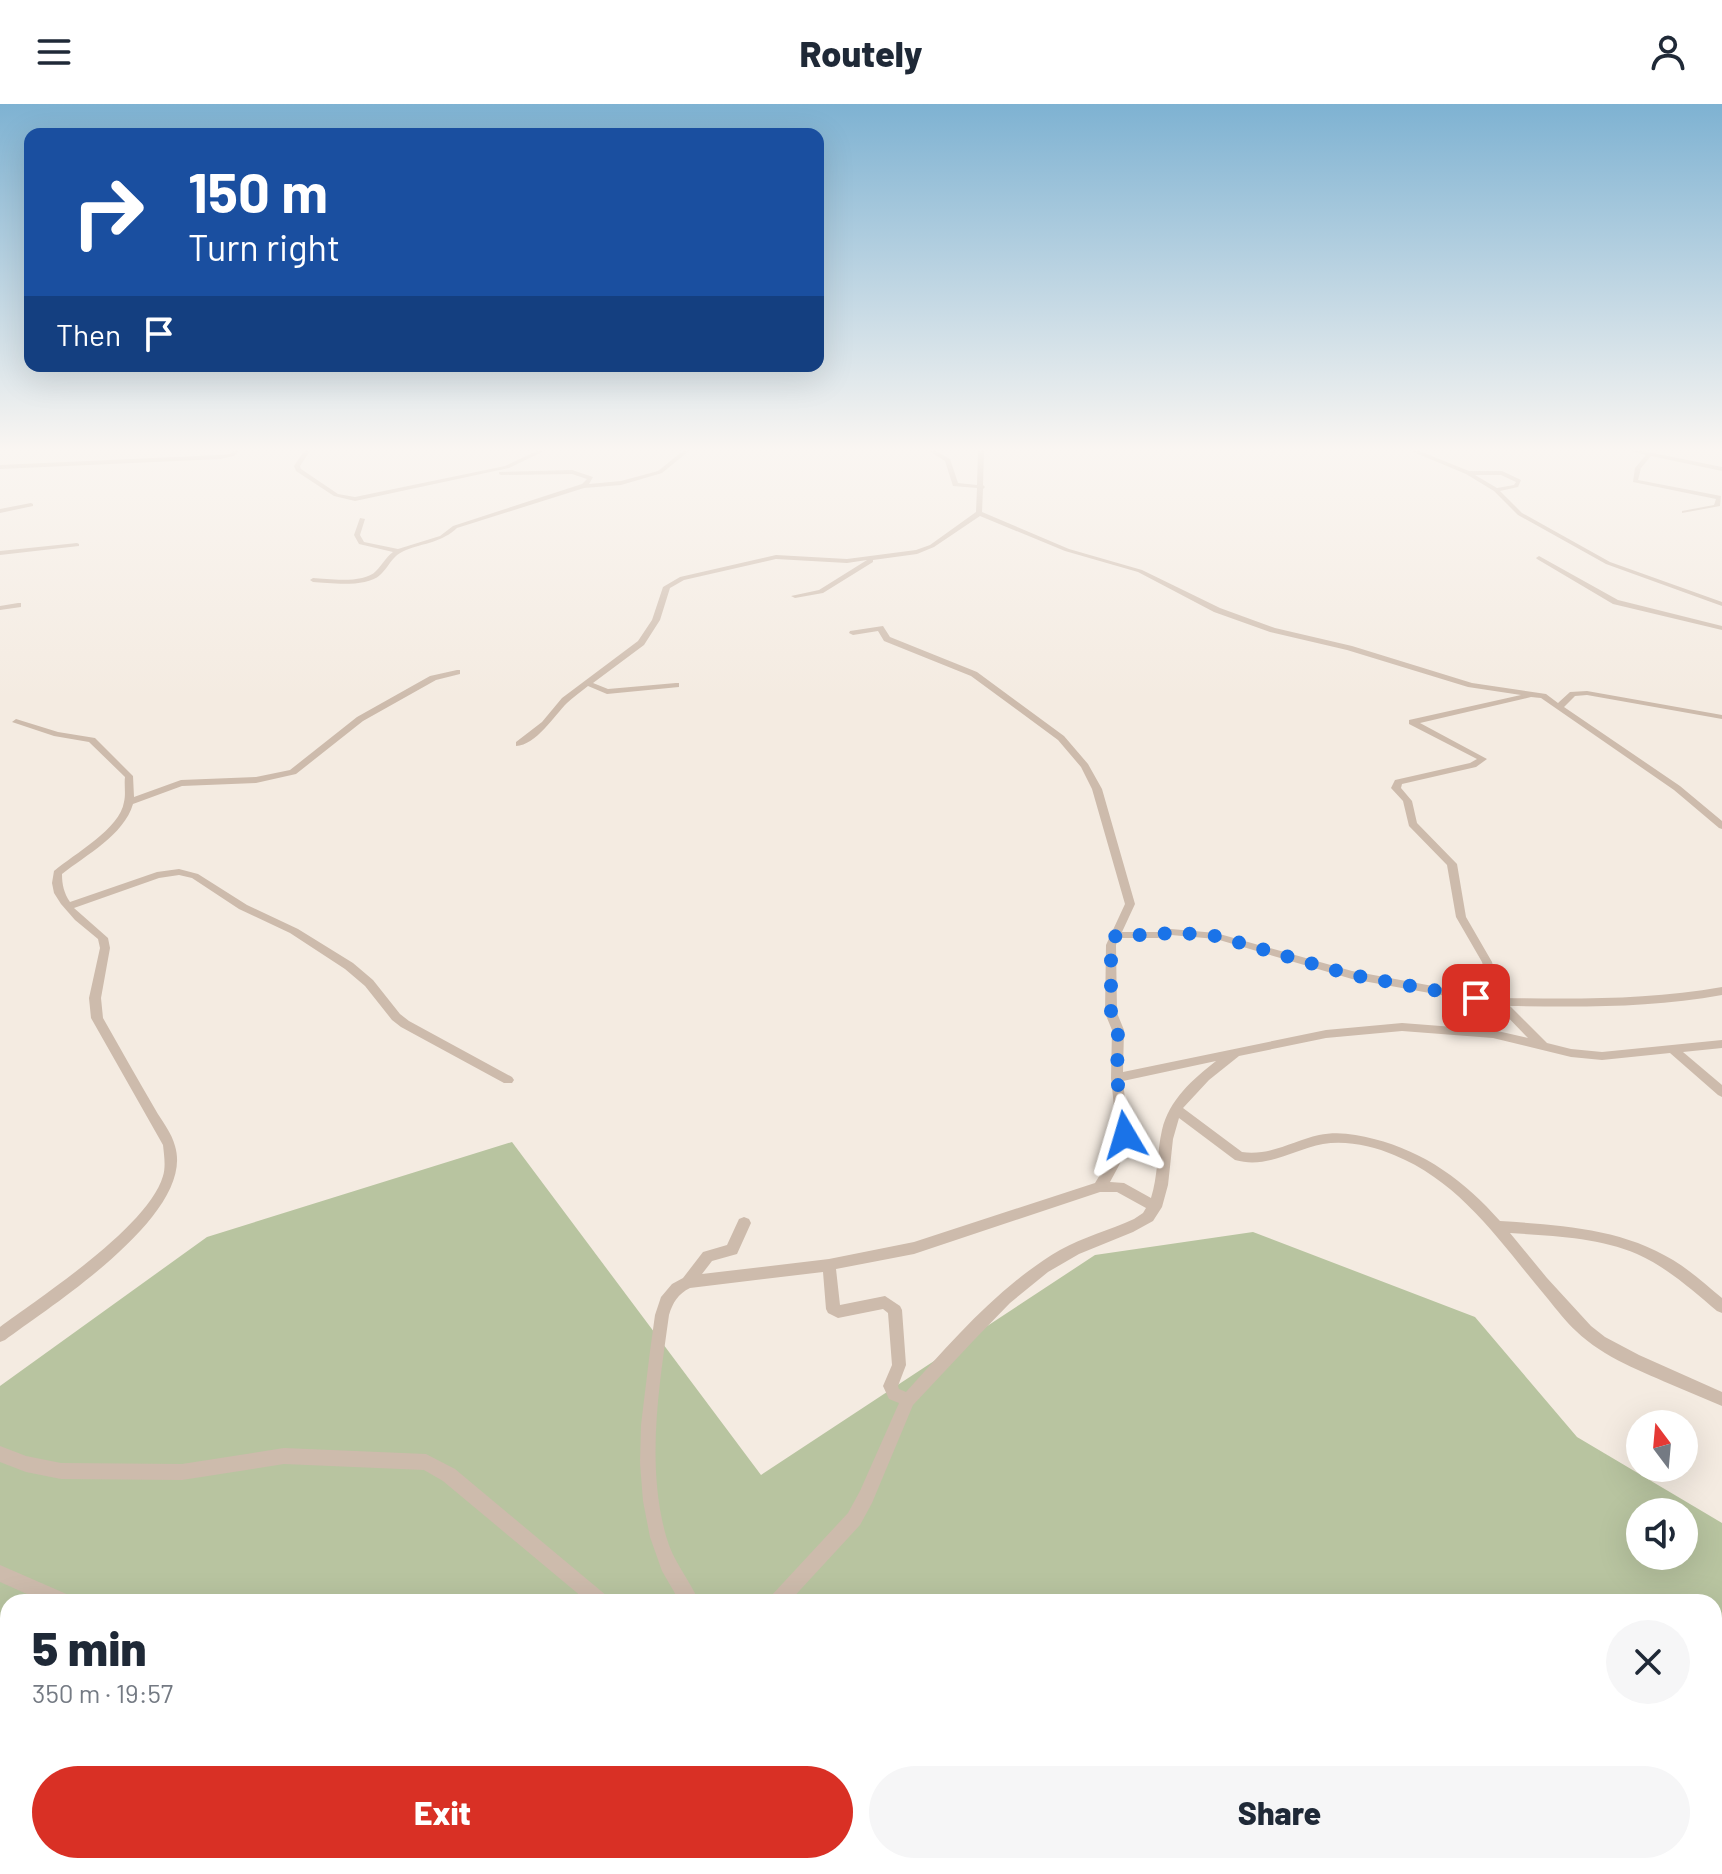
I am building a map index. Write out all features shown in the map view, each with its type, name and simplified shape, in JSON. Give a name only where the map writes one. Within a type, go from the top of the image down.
[{"type":"street","points":[[357,534],[361,543],[399,551]]},
{"type":"street","points":[[313,580],[348,581],[372,577],[380,573],[385,562],[399,551],[448,534]]},
{"type":"street","points":[[519,744],[535,733],[565,700],[649,635],[667,587],[682,578],[776,557],[847,561],[879,558],[924,550],[948,534]]},
{"type":"street","points":[[1028,534],[1067,550],[1140,571],[1217,610],[1273,630],[1361,651],[1471,685],[1543,696],[1561,705],[1677,788],[1722,826]]},
{"type":"street","points":[[1555,534],[1608,563],[1722,604]]},
{"type":"street","points":[[0,553],[77,545]]},
{"type":"street","points":[[795,596],[821,592],[879,558]]},
{"type":"street","points":[[1539,558],[1616,602],[1722,628]]},
{"type":"street","points":[[0,608],[18,605]]},
{"type":"street","points":[[853,633],[880,628],[887,639],[974,674],[1061,738],[1085,766],[1097,789],[1130,904],[1111,945],[1111,1013],[1118,1030],[1117,1078],[1124,1145],[1100,1187]]},
{"type":"street","points":[[130,802],[181,783],[256,780],[293,772],[360,719],[433,678],[457,672]]},
{"type":"street","points":[[588,683],[607,692],[676,685]]},
{"type":"street","points":[[1561,705],[1573,694],[1587,693],[1722,717]]},
{"type":"street","points":[[1543,696],[1491,702],[1412,722],[1483,759],[1473,765],[1396,784],[1407,801],[1412,824],[1452,864],[1461,917],[1487,962],[1499,1002],[1543,1046]]},
{"type":"street","points":[[0,1335],[120,1242],[148,1211],[167,1183],[172,1163],[169,1145],[97,1018],[95,998],[105,948],[103,938],[59,896],[55,885],[57,873],[119,823],[130,802],[127,773],[99,743],[16,722]]},
{"type":"street","points":[[69,906],[157,875],[179,872],[195,876],[243,907],[294,931],[349,966],[369,983],[405,1024],[508,1080]]},
{"type":"street","points":[[1116,935],[1171,932],[1216,936],[1352,975],[1499,1002],[1605,1002],[1689,997],[1722,991]]},
{"type":"street","points":[[1117,1078],[1326,1034],[1402,1027],[1493,1034],[1602,1056],[1722,1044]]},
{"type":"street","points":[[1672,1049],[1722,1092]]},
{"type":"street","points":[[784,1594],[854,1519],[908,1400],[1006,1300],[1034,1276],[1063,1255],[1139,1223],[1155,1207],[1162,1185],[1170,1124],[1177,1110],[1200,1081],[1235,1054]]},
{"type":"street","points":[[1177,1110],[1239,1156],[1250,1159],[1266,1158],[1335,1138],[1396,1150],[1455,1181],[1477,1202],[1585,1330],[1612,1348],[1722,1399]]},
{"type":"street","points":[[684,1594],[668,1570],[651,1502],[649,1411],[662,1315],[666,1301],[677,1288],[688,1282],[829,1265],[933,1243],[1100,1187],[1119,1187],[1155,1207]]},
{"type":"street","points":[[688,1282],[708,1256],[732,1250],[744,1223]]},
{"type":"street","points":[[1496,1226],[1580,1231],[1612,1237],[1677,1268],[1722,1307]]},
{"type":"street","points":[[829,1265],[833,1309],[838,1312],[885,1302],[895,1310],[899,1365],[890,1386],[894,1394],[908,1400]]},
{"type":"street","points":[[0,1454],[26,1464],[61,1471],[139,1474],[182,1472],[284,1456],[426,1462],[449,1475],[591,1594]]},
{"type":"street","points":[[0,1573],[47,1594]]},
{"type":"green space","points":[[512,1142],[761,1475],[1095,1255],[1253,1232],[1475,1317],[1577,1437],[1626,1466],[1626,1482],[1653,1482],[1680,1498],[1626,1498],[1626,1570],[1698,1570],[1698,1509],[1722,1523],[1722,1594],[0,1594],[0,1386],[207,1237]]},
{"type":"route","points":[[1125,1135],[1117,1078],[1120,1054],[1118,1030],[1111,1013],[1111,945],[1116,935],[1188,932],[1216,936],[1352,975],[1476,998]]}]
